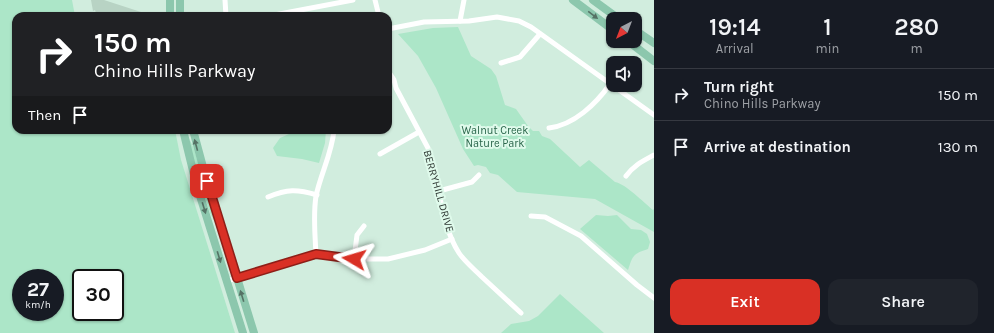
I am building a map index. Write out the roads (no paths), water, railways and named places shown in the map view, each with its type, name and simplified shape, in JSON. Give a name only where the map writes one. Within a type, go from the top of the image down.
[{"type":"main road","points":[[170,0],[170,12]]},
{"type":"main road","points":[[180,0],[180,12]]},
{"type":"main road","points":[[573,0],[606,25]]},
{"type":"main road","points":[[593,0],[610,12]]},
{"type":"main road","points":[[642,35],[654,43]]},
{"type":"main road","points":[[637,48],[654,61]]},
{"type":"main road","points":[[184,134],[196,183],[243,333]]},
{"type":"main road","points":[[194,134],[254,333]]},
{"type":"street","points":[[225,0],[226,12]]},
{"type":"street","points":[[290,12],[353,0]]},
{"type":"street","points":[[375,0],[378,12]]},
{"type":"street","points":[[460,21],[464,0]]},
{"type":"street","points":[[392,28],[424,22],[460,21],[490,17],[505,17],[519,21],[540,34],[606,81]]},
{"type":"street","points":[[501,63],[520,57],[540,34]]},
{"type":"street","name":"BERRYHILL DRIVE","points":[[392,78],[432,159],[445,217],[452,239],[459,253],[520,313]]},
{"type":"street","points":[[549,128],[557,127],[568,122],[586,110],[596,103],[606,89]]},
{"type":"street","points":[[621,92],[654,115]]},
{"type":"street","points":[[380,154],[419,132]]},
{"type":"street","points":[[316,254],[314,218],[316,195],[334,134]]},
{"type":"street","points":[[626,176],[632,168],[654,155]]},
{"type":"street","points":[[439,190],[472,182],[479,175]]},
{"type":"street","points":[[268,197],[282,191],[293,190],[316,195]]},
{"type":"street","points":[[531,216],[545,217],[581,236],[654,298]]},
{"type":"street","points":[[354,259],[357,235],[364,226]]},
{"type":"street","points":[[227,282],[316,254],[354,259],[388,259],[425,250],[452,239]]},
{"type":"park label","name":"Walnut Creek Nature Park","points":[[495,136]]}]
